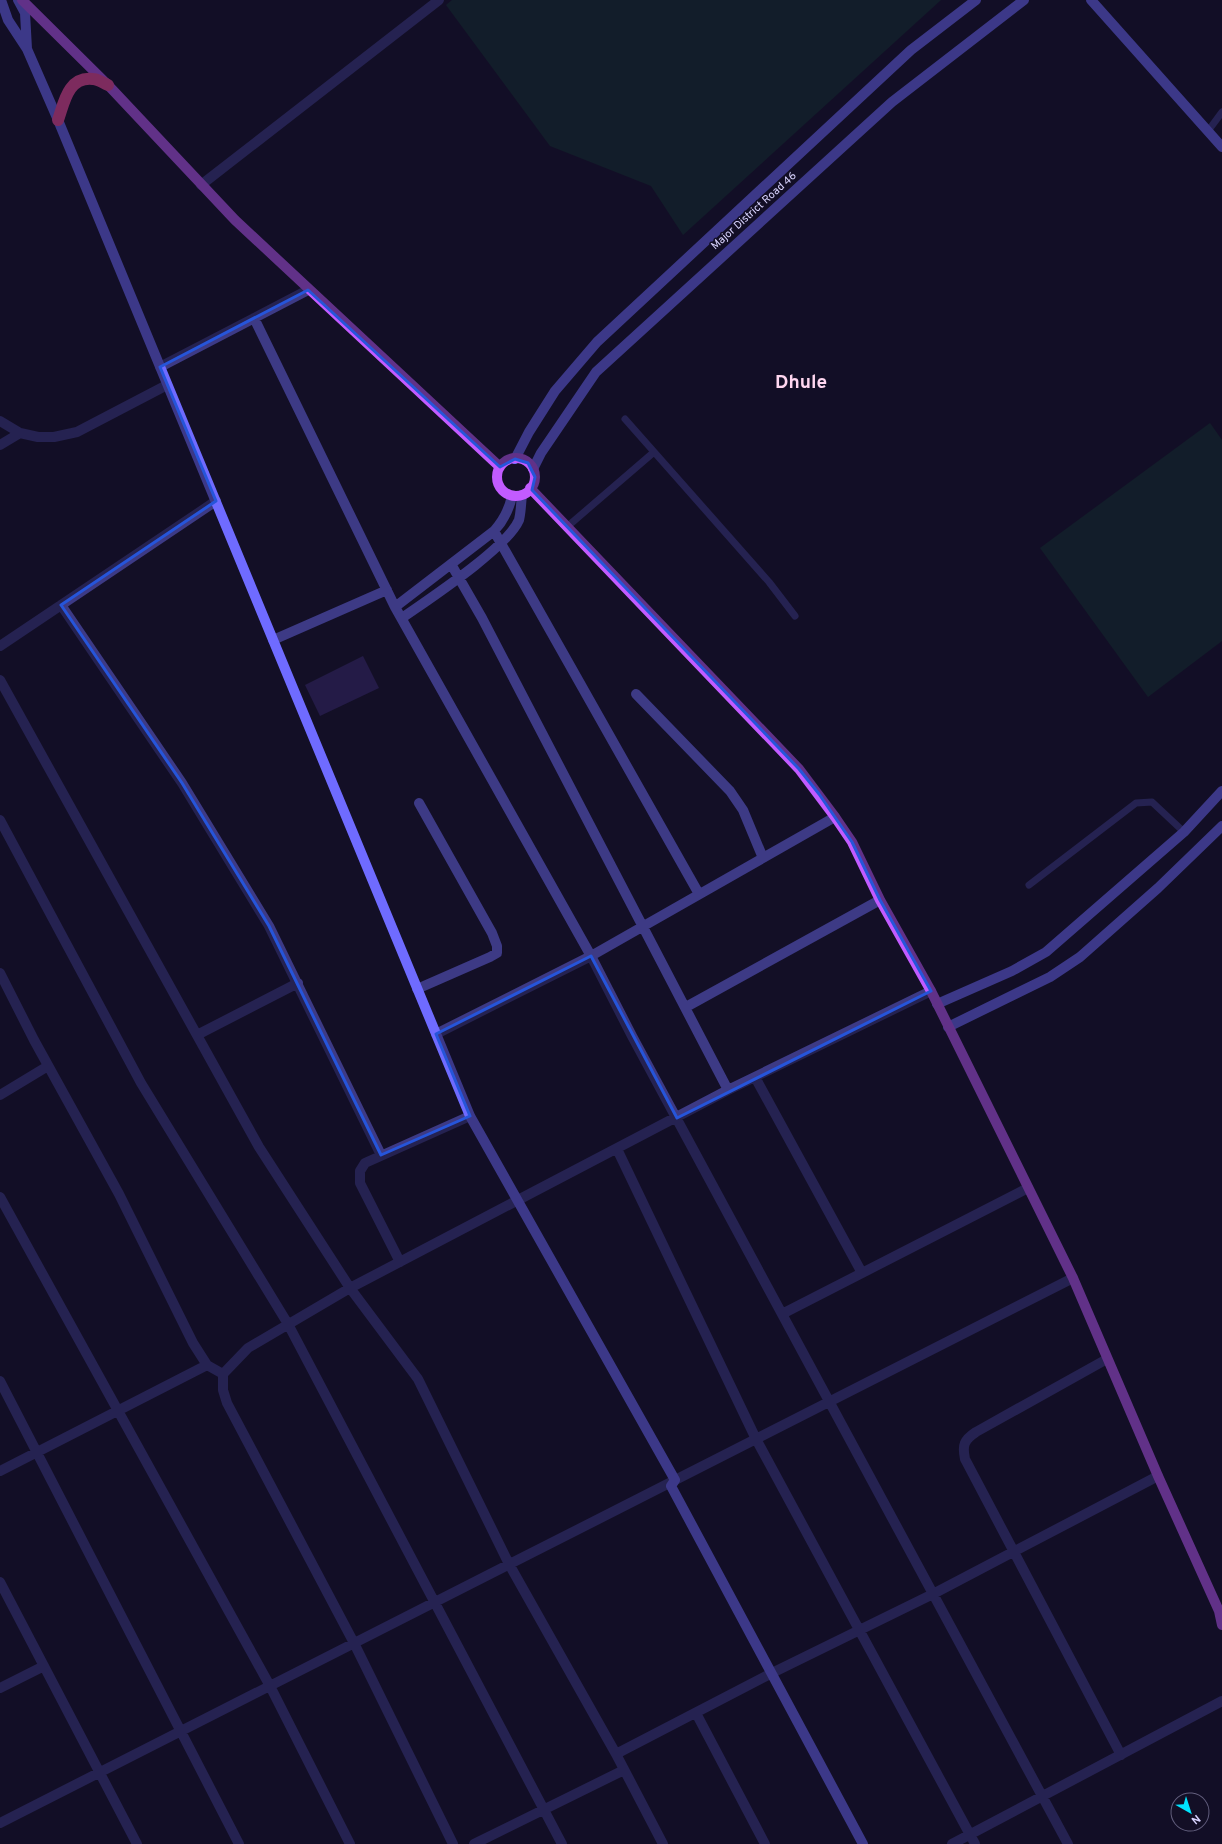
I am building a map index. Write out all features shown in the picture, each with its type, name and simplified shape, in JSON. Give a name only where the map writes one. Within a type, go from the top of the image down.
[{"type":"highway","points":[[58,120],[66,94],[74,85],[84,80],[94,79],[108,85]]},
{"type":"main road","points":[[18,0],[25,13],[27,49]]},
{"type":"main road","points":[[22,0],[108,85],[201,185],[308,290],[500,466]]},
{"type":"main road","name":"Major District Road 46","points":[[515,459],[529,432],[555,391],[597,342],[911,50],[976,0]]},
{"type":"main road","name":"Major District Road 46","points":[[533,469],[541,453],[596,372],[892,102],[1024,0]]},
{"type":"main road","points":[[1091,0],[1222,147]]},
{"type":"main road","points":[[2,6],[8,20],[27,49],[58,120],[470,1116],[675,1480],[671,1486],[863,1844]]},
{"type":"main road","points":[[515,459],[522,460],[528,464],[533,469],[535,477],[533,485],[517,496],[504,492],[498,485],[497,475],[500,466],[507,461],[515,459]]},
{"type":"main road","points":[[530,488],[799,769],[836,817],[852,842],[880,900],[931,991],[1073,1278],[1158,1476],[1220,1613],[1222,1625]]},
{"type":"main road","points":[[937,1004],[1012,971],[1046,952],[1184,832],[1222,791]]},
{"type":"main road","points":[[948,1026],[1050,977],[1080,957],[1158,888],[1222,826]]},
{"type":"street","points":[[201,185],[439,0]]},
{"type":"street","points":[[160,367],[308,290]]},
{"type":"street","points":[[254,318],[395,607],[591,956],[1068,1844]]},
{"type":"street","points":[[0,421],[20,433],[38,437],[54,437],[76,432],[167,385]]},
{"type":"street","points":[[0,445],[20,433]]},
{"type":"street","points":[[395,607],[494,530],[504,520],[517,496]]},
{"type":"street","points":[[402,618],[460,577],[501,543],[518,520],[517,496]]},
{"type":"street","points":[[0,646],[216,501]]},
{"type":"street","points":[[494,530],[699,894]]},
{"type":"street","points":[[451,564],[460,577],[686,1007],[728,1090]]},
{"type":"street","points":[[273,640],[386,590]]},
{"type":"street","points":[[61,604],[182,783],[270,926],[381,1155]]},
{"type":"street","points":[[0,680],[259,1147],[350,1288],[418,1379],[509,1564],[616,1754],[663,1844]]},
{"type":"street","points":[[636,694],[730,791],[743,810],[763,858]]},
{"type":"street","points":[[417,989],[497,953],[497,946],[492,933],[419,803]]},
{"type":"street","points":[[436,1034],[591,956],[836,817]]},
{"type":"street","points":[[0,820],[141,1083],[288,1324],[562,1844]]},
{"type":"street","points":[[686,1007],[880,900]]},
{"type":"street","points":[[0,973],[48,1066],[119,1194],[192,1343],[207,1364],[223,1374]]},
{"type":"street","points":[[197,1035],[298,983]]},
{"type":"street","points":[[453,1844],[354,1643],[228,1403],[223,1390],[223,1374],[248,1348],[350,1288],[728,1090],[931,991]]},
{"type":"street","points":[[0,1095],[48,1066]]},
{"type":"street","points":[[755,1077],[862,1273]]},
{"type":"street","points":[[400,1262],[360,1183],[360,1172],[365,1163],[470,1116]]},
{"type":"street","points":[[617,1149],[756,1439],[975,1844]]},
{"type":"street","points":[[782,1314],[1028,1188]]},
{"type":"street","points":[[0,1196],[270,1686],[350,1844]]},
{"type":"street","points":[[0,1823],[1073,1278]]},
{"type":"street","points":[[1108,1359],[976,1432],[963,1443],[965,1459],[1121,1756]]},
{"type":"street","points":[[0,1471],[207,1364]]},
{"type":"street","points":[[0,1381],[238,1844]]},
{"type":"street","points":[[616,1754],[772,1673],[933,1594],[1158,1476]]},
{"type":"street","points":[[0,1582],[137,1844]]},
{"type":"street","points":[[0,1688],[44,1666]]},
{"type":"street","points":[[952,1844],[1121,1756],[1222,1701]]},
{"type":"street","points":[[696,1713],[765,1844]]},
{"type":"street","points":[[474,1844],[624,1770]]},
{"type":"lane","points":[[1208,131],[1222,112]]},
{"type":"lane","points":[[625,419],[769,582],[796,616]]},
{"type":"lane","points":[[568,526],[654,452]]},
{"type":"lane","points":[[1029,885],[1136,802],[1152,802],[1184,832]]},
{"type":"highlighted area","points":[[308,290],[500,467],[515,459],[528,463],[535,477],[532,490],[799,769],[819,794],[852,842],[880,900],[931,991],[677,1118],[591,956],[436,1034],[470,1116],[381,1155],[269,926],[182,783],[61,605],[216,501],[160,367]]},
{"type":"green space","points":[[452,0],[941,0],[683,235],[651,186],[550,146],[446,5]]},
{"type":"green space","points":[[1210,423],[1222,440],[1222,641],[1148,697],[1040,548]]},
{"type":"building","points":[[363,656],[379,688],[320,716],[305,685]]},
{"type":"district","name":"Dhule","points":[[801,383]]}]
